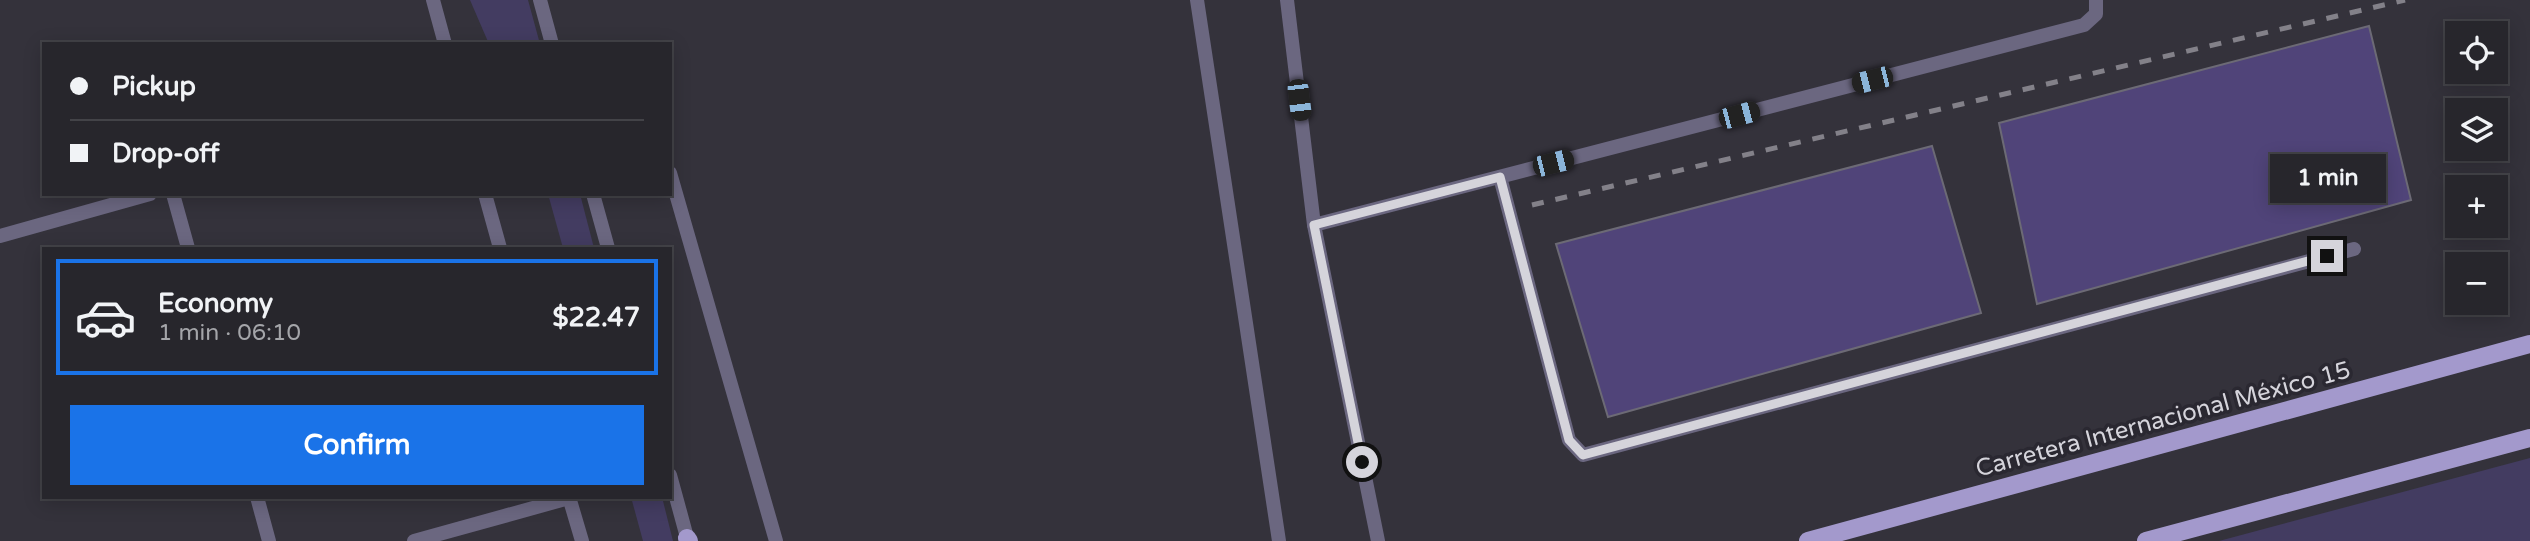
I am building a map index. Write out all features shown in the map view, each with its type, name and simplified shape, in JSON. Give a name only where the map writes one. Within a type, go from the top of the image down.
[{"type":"main road","name":"Carretera Internacional México 15","points":[[1808,541],[2530,344]]},
{"type":"main road","points":[[2146,541],[2530,438]]},
{"type":"street","points":[[433,0],[444,42]]},
{"type":"street","points":[[540,0],[551,42]]},
{"type":"street","points":[[1198,0],[1279,541]]},
{"type":"street","points":[[1287,0],[1314,225],[1378,541]]},
{"type":"street","points":[[1314,225],[2084,25],[2096,14],[2096,0]]},
{"type":"street","points":[[1500,177],[1569,440],[1583,455],[2354,249]]},
{"type":"street","points":[[672,180],[776,541]]},
{"type":"street","points":[[0,236],[143,196]]},
{"type":"street","points":[[174,196],[188,247]]},
{"type":"street","points":[[486,196],[500,247]]},
{"type":"street","points":[[594,196],[608,247]]},
{"type":"street","points":[[672,482],[688,540]]},
{"type":"street","points":[[258,499],[269,541]]},
{"type":"street","points":[[414,541],[562,499]]},
{"type":"street","points":[[570,499],[582,541]]},
{"type":"shaded area","points":[[470,0],[528,0],[539,42],[488,42]]},
{"type":"shaded area","points":[[549,196],[581,196],[594,247],[563,247]]},
{"type":"shaded area","points":[[2530,458],[2530,541],[2219,541]]},
{"type":"shaded area","points":[[632,499],[662,499],[673,541],[643,541]]},
{"type":"building","points":[[2369,26],[2411,200],[2037,304],[1999,123]]},
{"type":"building","points":[[1932,146],[1981,313],[1608,417],[1556,244]]},
{"type":"railway","points":[[1532,205],[2405,0]]},
{"type":"route","points":[[1362,462],[1314,225],[1500,177],[1569,440],[1583,455],[2327,256]]}]
